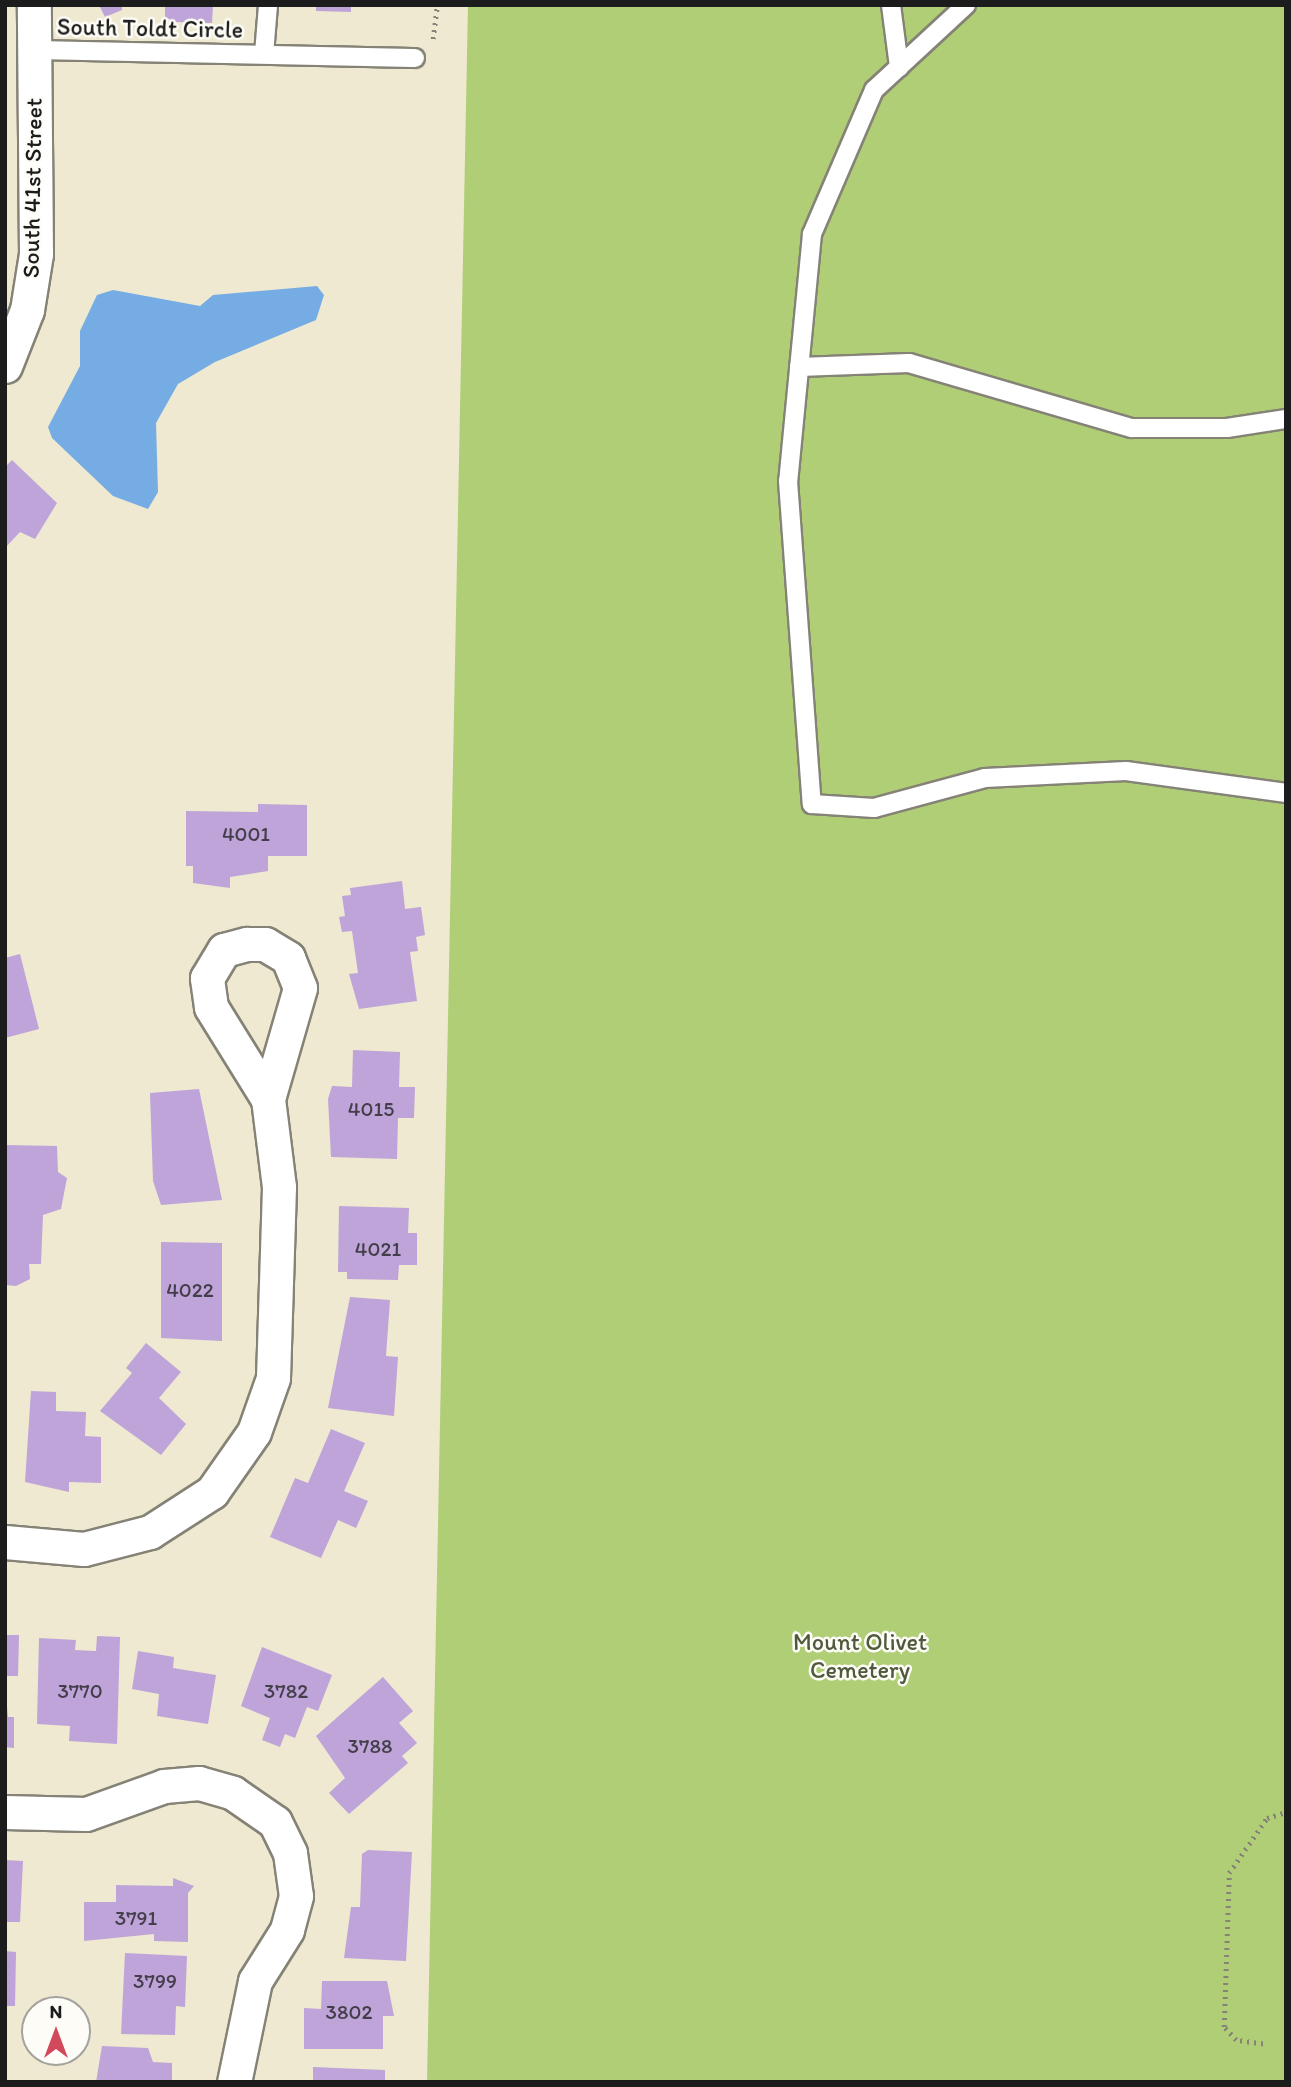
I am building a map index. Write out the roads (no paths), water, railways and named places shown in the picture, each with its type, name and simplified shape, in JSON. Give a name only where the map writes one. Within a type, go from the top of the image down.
[{"type":"street","name":"South 41st Street","points":[[5,366],[27,310],[36,254],[34,5]]},
{"type":"street","points":[[5,1542],[84,1549],[150,1532],[212,1492],[254,1432],[273,1378],[280,1300],[279,1187],[268,1099]]},
{"type":"street","points":[[5,1812],[86,1814],[164,1786],[199,1783],[233,1793],[275,1822],[290,1853],[296,1896],[287,1930],[255,1981],[234,2082]]},
{"type":"lane","name":"South Toldt Circle","points":[[264,54],[268,5]]},
{"type":"lane","points":[[891,5],[899,67]]},
{"type":"lane","points":[[966,5],[874,90],[812,234],[788,481],[812,804],[874,808],[985,778],[1126,771],[1286,793]]},
{"type":"lane","name":"South Toldt Circle","points":[[34,50],[415,58]]},
{"type":"lane","points":[[799,367],[909,363],[1132,428],[1227,428],[1286,419]]},
{"type":"water","points":[[317,286],[324,295],[316,320],[215,362],[178,384],[156,423],[158,492],[148,509],[113,496],[52,438],[48,427],[80,366],[80,331],[97,295],[113,290],[200,306],[213,295]]},
{"type":"park label","name":"Mount Olivet Cemetery","points":[[860,1656]]}]
